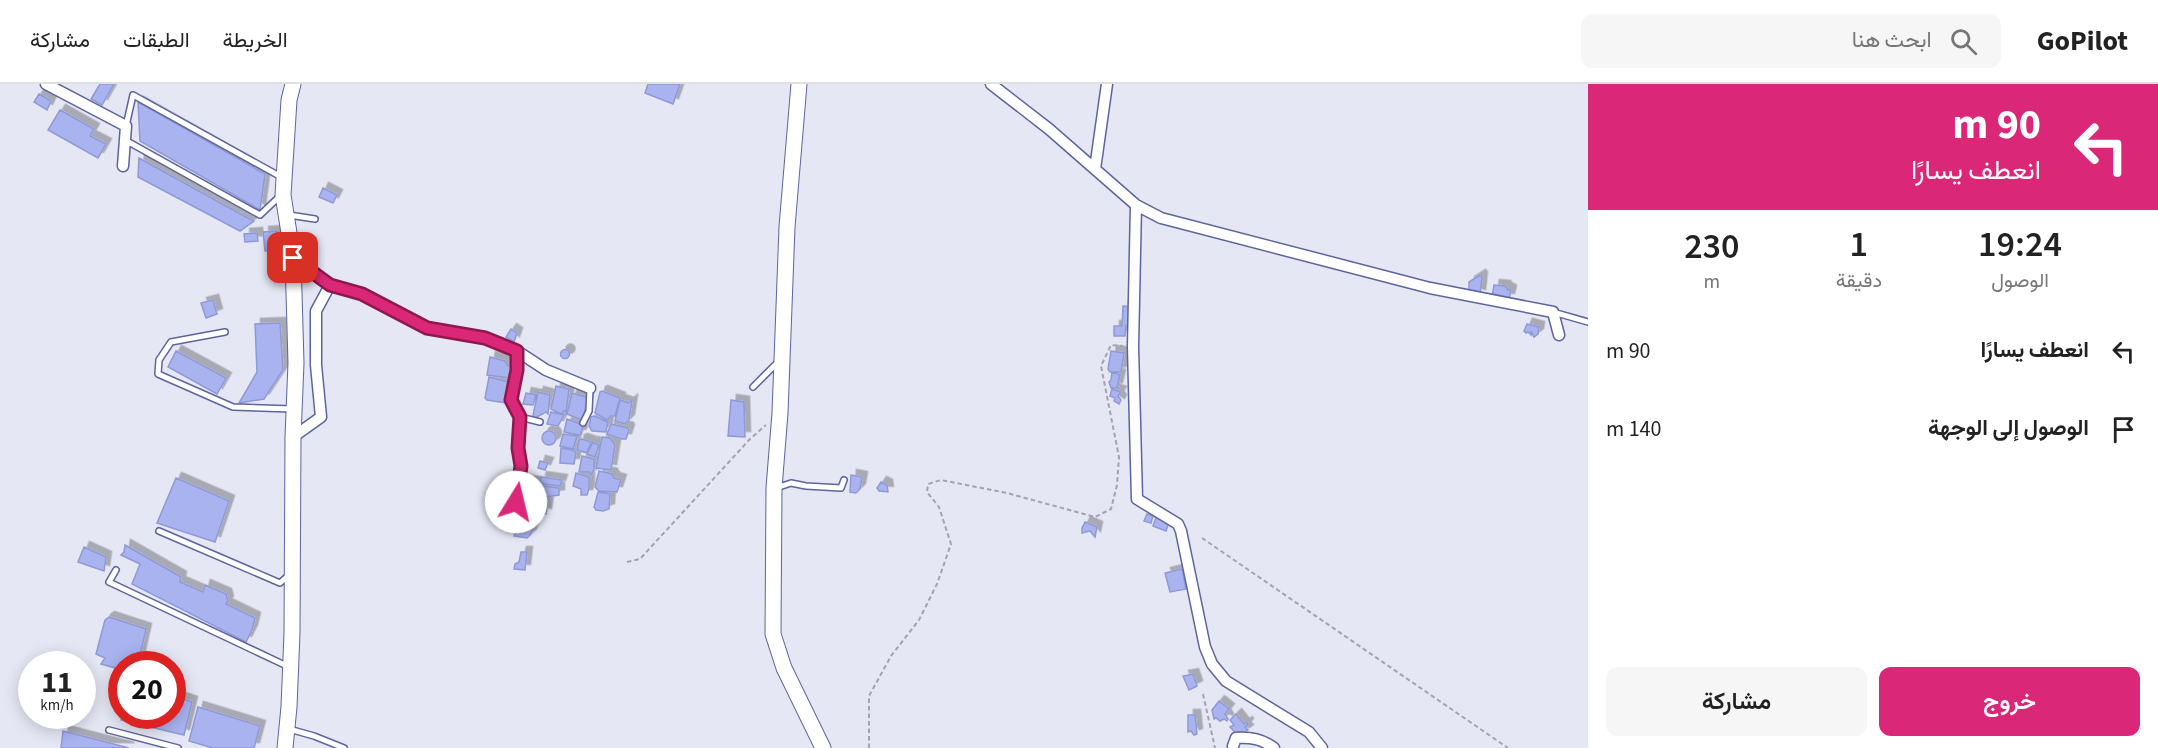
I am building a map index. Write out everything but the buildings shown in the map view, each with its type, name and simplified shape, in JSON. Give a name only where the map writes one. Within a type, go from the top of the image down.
[{"type":"street","points":[[45,84],[126,126],[123,166]]},
{"type":"street","points":[[285,748],[291,668],[296,363],[293,258],[284,186],[289,100],[293,84]]},
{"type":"street","points":[[800,84],[787,227],[774,488],[773,634],[784,668],[823,748]]},
{"type":"street","points":[[991,84],[1049,129],[1136,205],[1161,218],[1430,288],[1553,312],[1559,335]]},
{"type":"street","points":[[1095,169],[1107,84]]},
{"type":"street","points":[[1136,205],[1133,347],[1137,499],[1178,524],[1205,647],[1212,664],[1226,681],[1309,732],[1322,748]]},
{"type":"street","points":[[293,258],[330,285],[362,294],[427,328],[485,338],[517,351],[546,370],[590,388]]},
{"type":"street","points":[[293,437],[321,417],[316,364],[316,311],[330,285]]},
{"type":"street","points":[[1233,746],[1236,738],[1250,737],[1266,742],[1274,748]]},
{"type":"lane","points":[[125,140],[260,215],[284,186],[133,95],[126,126]]},
{"type":"lane","points":[[287,214],[315,219]]},
{"type":"lane","points":[[1553,312],[1588,322]]},
{"type":"lane","points":[[225,332],[171,342],[159,360],[158,374],[233,408],[294,410]]},
{"type":"lane","points":[[513,516],[521,466],[518,448],[520,417],[511,400],[517,370],[517,351]]},
{"type":"lane","points":[[753,387],[782,358]]},
{"type":"lane","points":[[583,423],[590,411],[590,388]]},
{"type":"lane","points":[[520,417],[540,422]]},
{"type":"lane","points":[[774,488],[791,483],[841,488],[844,480]]},
{"type":"lane","points":[[159,531],[280,583],[293,570]]},
{"type":"lane","points":[[116,570],[109,582],[291,668]]},
{"type":"lane","points":[[287,729],[314,736],[344,748]]},
{"type":"lane","points":[[109,730],[178,748]]},
{"type":"path","points":[[869,748],[869,696],[891,656],[920,620],[937,584],[951,544],[939,507],[927,492],[928,484],[941,480],[996,490],[1095,517],[1111,509],[1117,486],[1119,457],[1101,366],[1111,345],[1133,347]]},
{"type":"path","points":[[627,562],[640,559],[750,439]]},
{"type":"path","points":[[1202,538],[1508,748]]},
{"type":"path","points":[[1203,694],[1215,748]]},
{"type":"route","points":[[293,258],[330,285],[362,294],[427,328],[485,338],[517,351],[517,370],[511,400],[520,417],[518,448],[521,466],[516,502]]}]
